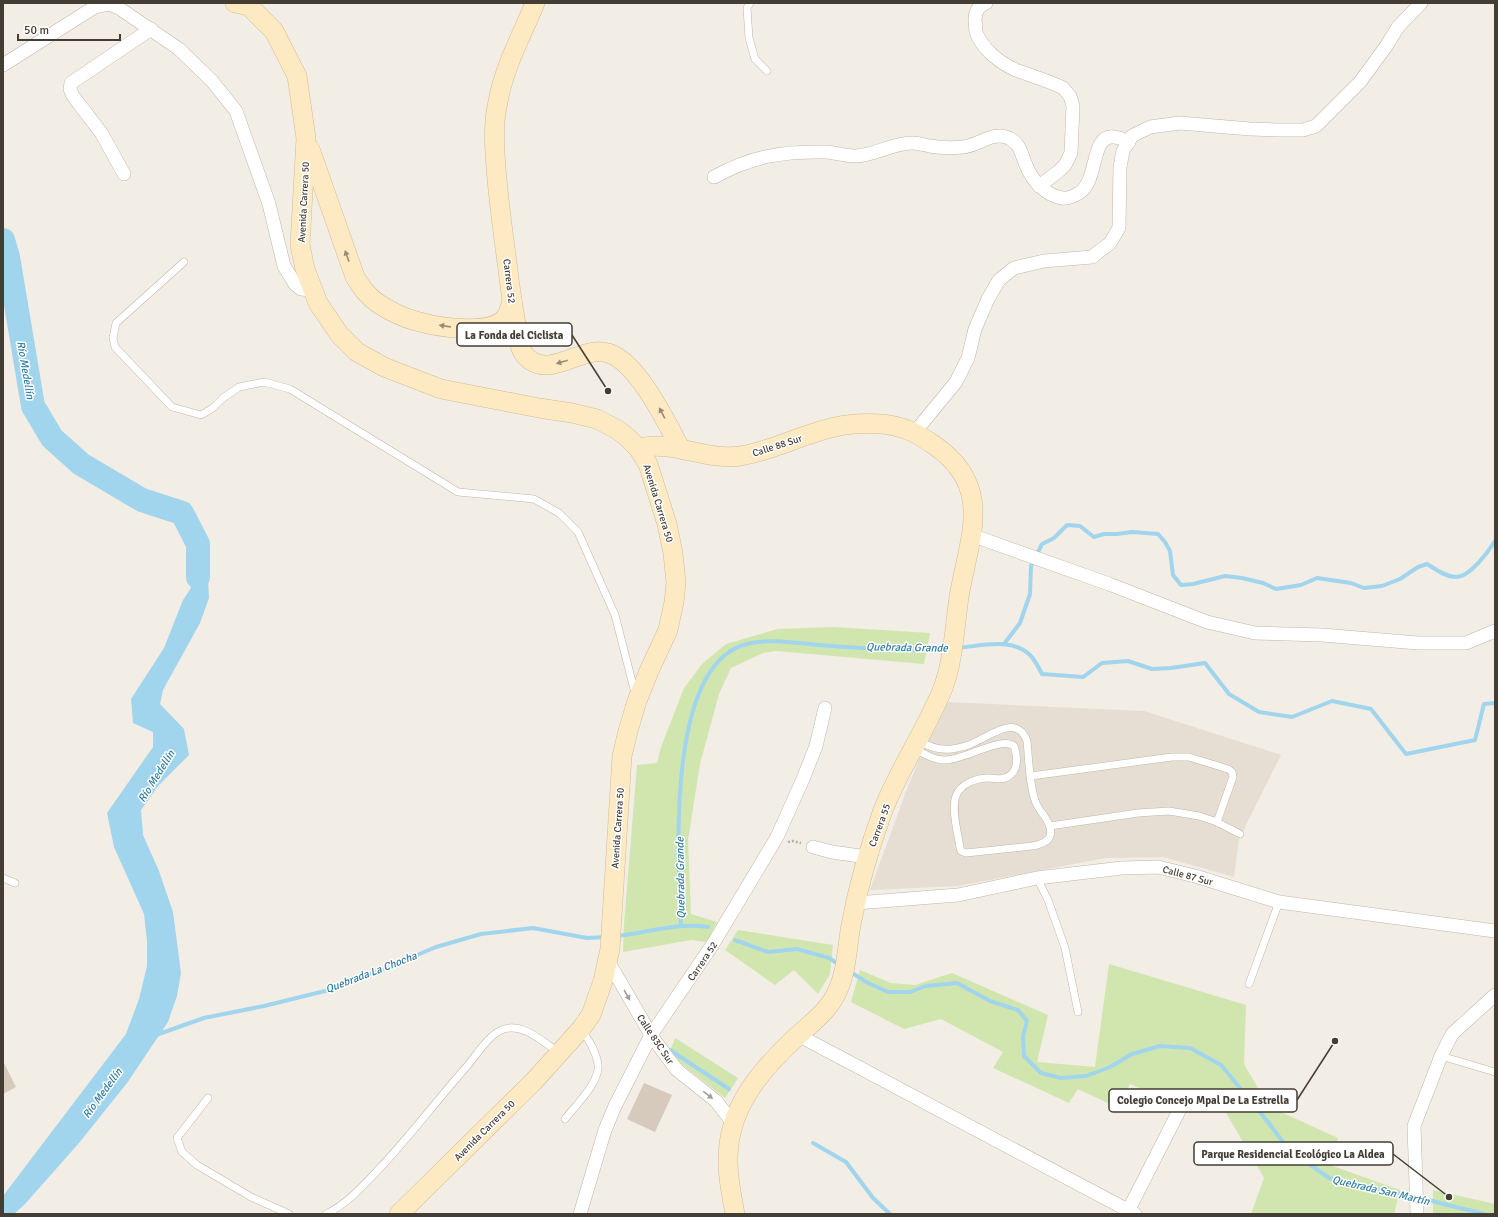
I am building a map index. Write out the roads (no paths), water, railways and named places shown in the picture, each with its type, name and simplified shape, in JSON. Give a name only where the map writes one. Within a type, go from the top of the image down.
[{"type":"street","name":"Avenida Carrera 50","points":[[235,3],[249,6],[274,31],[297,76],[306,138],[300,245],[305,269],[312,290],[323,312],[339,334],[357,352],[384,367],[441,389],[572,413],[597,419],[618,430],[638,448],[648,464],[667,524],[673,553],[676,583],[674,602],[668,630],[637,700],[622,756],[609,955],[597,1000],[591,1014],[581,1029],[560,1053],[534,1081],[399,1214]]},
{"type":"street","name":"Carrera 52","points":[[535,3],[511,60],[502,86],[495,123],[495,152],[512,301],[520,345],[524,354],[529,360],[538,364],[547,365],[598,352],[608,353],[618,358],[634,372],[657,404],[680,448]]},
{"type":"street","points":[[986,3],[979,6],[976,12],[976,31],[984,45],[991,53],[1016,70],[1063,88],[1067,91],[1073,101],[1071,146],[1068,159],[1059,171],[1039,186]]},
{"type":"street","points":[[915,432],[956,382],[968,358],[975,329],[988,299],[999,280],[1014,268],[1044,261],[1092,256],[1110,243],[1119,228],[1120,167],[1123,151],[1132,136],[1150,127],[1180,123],[1250,130],[1303,130],[1316,126],[1360,82],[1398,27],[1421,3]]},
{"type":"street","points":[[3,66],[95,7],[109,4],[119,8],[180,49],[212,81],[236,111],[269,204],[284,266],[294,284],[301,289],[312,290]]},
{"type":"street","points":[[124,174],[102,134],[73,96],[70,89],[71,83],[151,30]]},
{"type":"street","points":[[714,177],[730,168],[759,157],[807,152],[829,152],[857,156],[868,155],[888,148],[911,143],[948,148],[966,146],[994,136],[999,136],[1011,139],[1020,148],[1026,167],[1039,186],[1050,194],[1063,198],[1075,196],[1086,188],[1089,183],[1098,148],[1102,140],[1115,136],[1129,142]]},
{"type":"street","points":[[306,138],[355,277],[364,292],[379,304],[415,321],[457,328],[475,329],[488,328],[506,318],[512,301]]},
{"type":"street","name":"Calle 88 Sur","points":[[638,448],[649,445],[680,448],[707,455],[727,457],[750,454],[834,427],[858,424],[879,424],[898,426],[915,432]]},
{"type":"street","name":"Carrera 55","points":[[735,1214],[728,1159],[733,1123],[747,1093],[759,1076],[828,1006],[836,995],[841,982],[846,960],[856,903],[867,857],[883,811],[937,702],[949,666],[973,524],[973,504],[971,491],[966,478],[939,448],[915,432]]},
{"type":"street","points":[[971,536],[1154,601],[1207,622],[1254,633],[1322,635],[1418,643],[1466,643],[1495,631]]},
{"type":"street","name":"Carrera 52","points":[[580,1214],[605,1130],[651,1035],[713,944],[777,837],[816,746],[825,708]]},
{"type":"street","points":[[813,847],[832,852],[867,857]]},
{"type":"street","name":"Calle 87 Sur","points":[[856,903],[958,894],[1037,878],[1122,868],[1158,867],[1202,878],[1279,902],[1495,930]]},
{"type":"street","name":"Calle 83C Sur","points":[[609,955],[651,1035],[677,1070],[716,1101],[733,1123]]},
{"type":"street","points":[[1417,1210],[1414,1126],[1441,1056],[1452,1034],[1495,995]]},
{"type":"street","points":[[798,1035],[1132,1212],[1181,1108]]},
{"type":"lane","points":[[750,3],[747,8],[749,38],[755,59],[766,71]]},
{"type":"lane","points":[[184,262],[116,322],[113,338],[115,348],[172,407],[201,414],[213,408],[223,398],[239,387],[264,382],[290,389],[458,492],[534,499],[559,514],[578,532],[615,615],[637,700]]},
{"type":"lane","points":[[1002,729],[1018,729],[1024,734],[1027,741],[1032,792],[1050,826],[1051,835],[1041,844],[1032,846],[961,852],[954,806],[956,795],[967,783],[982,778],[1005,778],[1013,772],[1017,763],[1014,746],[1011,743],[1004,743],[968,756],[946,760],[932,758],[915,744],[926,745],[939,750],[952,749],[974,743],[1002,729]]},
{"type":"lane","points":[[1031,776],[1172,757],[1189,757],[1228,769],[1232,772],[1233,777],[1217,822]]},
{"type":"lane","points":[[1050,826],[1154,811],[1184,813],[1199,816],[1217,822],[1240,834]]},
{"type":"lane","points":[[3,878],[15,883]]},
{"type":"lane","points":[[1037,878],[1048,900],[1065,948],[1078,1012]]},
{"type":"lane","points":[[1249,984],[1279,902]]},
{"type":"lane","points":[[326,1214],[337,1209],[363,1186],[405,1141],[494,1034],[505,1028],[518,1028],[527,1031],[560,1053]]},
{"type":"lane","points":[[565,1119],[591,1087],[598,1074],[598,1065],[594,1050],[581,1029]]},
{"type":"lane","points":[[1441,1056],[1495,1072]]},
{"type":"lane","points":[[208,1098],[177,1138],[182,1152],[197,1165],[251,1197],[289,1214]]},
{"type":"water","points":[[188,544],[206,545],[209,598],[200,623],[163,690],[160,704],[184,729],[189,755],[159,785],[141,810],[143,835],[159,871],[173,912],[181,973],[177,996],[168,1022],[127,1083],[79,1143],[25,1204],[14,1214],[3,1214],[3,1196],[126,1034],[139,999],[147,966],[147,941],[144,914],[114,847],[107,813],[153,747],[153,732],[133,723],[131,699],[164,648],[183,600],[191,588]]},
{"type":"waterway","name":"Río Medellín","points":[[3,240],[8,257],[33,406],[52,438],[81,464],[142,500],[182,513],[198,544],[198,577]]},
{"type":"waterway","points":[[1004,644],[1020,623],[1030,594],[1031,566],[1042,544],[1054,538],[1067,525],[1080,526],[1094,537],[1104,534],[1132,532],[1158,534],[1170,551],[1173,575],[1181,585],[1193,584],[1225,576],[1263,583],[1276,589],[1301,585],[1317,578],[1351,583],[1364,588],[1382,586],[1400,579],[1418,567],[1427,564],[1448,576],[1461,576],[1473,569],[1495,541]]},
{"type":"waterway","name":"Quebrada Grande","points":[[681,926],[679,813],[682,768],[689,725],[702,687],[720,659],[747,644],[765,641],[883,649],[947,649]]},
{"type":"waterway","name":"Quebrada Grande","points":[[957,648],[995,644],[1014,646],[1023,649],[1030,655],[1042,674],[1083,677],[1102,663],[1128,661],[1152,669],[1205,663],[1229,694],[1259,712],[1292,717],[1332,701],[1371,709],[1406,754],[1475,740],[1484,704],[1495,703]]},
{"type":"waterway","name":"Quebrada San Martín","points":[[617,936],[673,927],[708,927]]},
{"type":"waterway","name":"Quebrada La Chocha","points":[[156,1035],[204,1018],[264,1006],[329,990],[436,947],[481,934],[533,928],[587,938],[606,937]]},
{"type":"waterway","name":"Quebrada San Martín","points":[[735,940],[768,952],[797,949],[829,958],[840,965]]},
{"type":"waterway","name":"Quebrada San Martín","points":[[849,971],[868,983],[888,992],[910,992],[926,986],[957,983],[990,1001],[1018,1010],[1027,1021],[1023,1036],[1024,1056],[1041,1073],[1061,1078],[1086,1076],[1110,1067],[1132,1054],[1160,1046],[1190,1048],[1221,1065],[1289,1150],[1329,1178],[1358,1186],[1408,1195],[1484,1214]]},
{"type":"waterway","name":"Quebrada La Chocha","points":[[670,1050],[729,1089]]},
{"type":"waterway","name":"Quebrada La Chocha","points":[[813,1143],[846,1162],[873,1198],[890,1214]]},
{"type":"place","name":"La Fonda del Ciclista","points":[[608,391]]},
{"type":"place","name":"Colegio Concejo Mpal De La Estrella","points":[[1335,1041]]},
{"type":"place","name":"Parque Residencial Ecológico La Aldea","points":[[1449,1197]]}]
